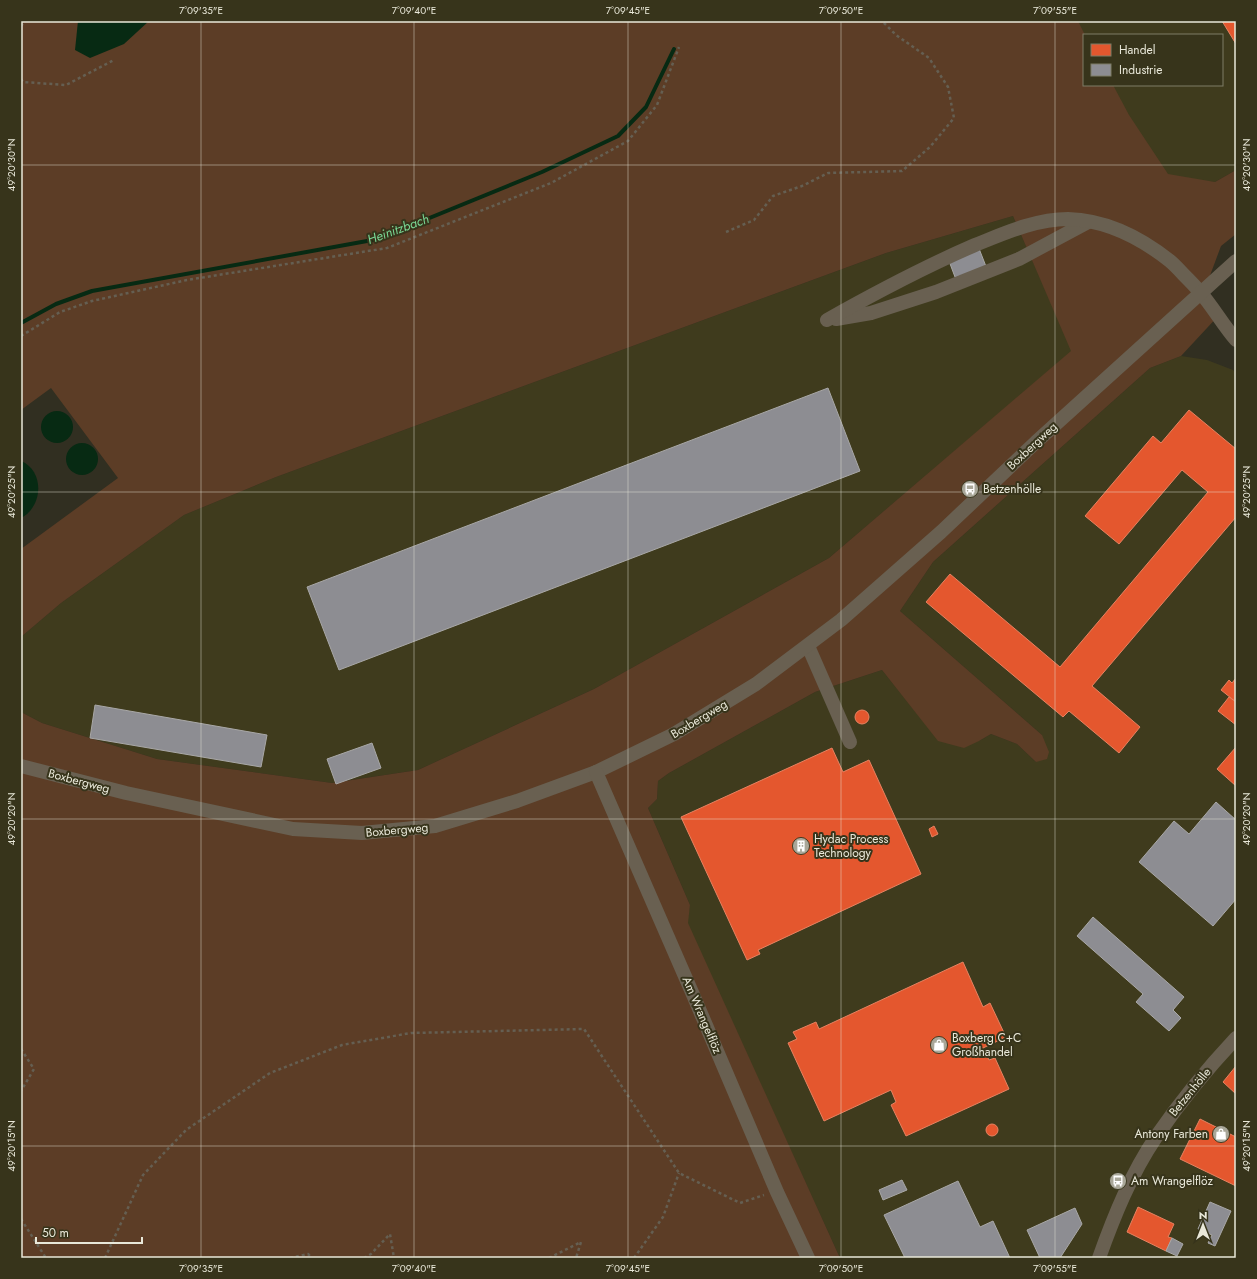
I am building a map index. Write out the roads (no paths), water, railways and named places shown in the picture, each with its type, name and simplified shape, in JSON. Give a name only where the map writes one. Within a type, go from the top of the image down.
[{"type":"street","points":[[1088,222],[1019,259],[936,292],[870,313],[827,320],[926,267],[1016,228],[1068,219],[1088,222],[1114,228],[1132,236],[1171,262],[1200,292],[1236,340]]},
{"type":"street","name":"Boxbergweg","points":[[21,766],[126,793],[293,829],[362,833],[435,826],[517,802],[596,772],[674,734],[756,684],[842,620],[890,578],[1200,292],[1236,261]]},
{"type":"street","points":[[808,646],[850,742]]},
{"type":"street","name":"Am Wrangelflöz","points":[[596,772],[777,1192],[808,1258]]},
{"type":"street","name":"Betzenhölle","points":[[1099,1258],[1120,1204],[1137,1169],[1155,1138],[1201,1076],[1236,1038]]},
{"type":"waterway","name":"Heinitzbach","points":[[21,323],[56,304],[92,291],[378,239],[542,172],[618,136],[646,107],[674,49]]},
{"type":"place","name":"Betzenhölle","points":[[970,489]]},
{"type":"place","name":"Hydac Process Technology","points":[[801,846]]},
{"type":"place","name":"Boxberg C+C Großhandel","points":[[939,1045]]},
{"type":"place","name":"Antony Farben","points":[[1221,1134]]},
{"type":"place","name":"Am Wrangelflöz","points":[[1118,1181]]}]
